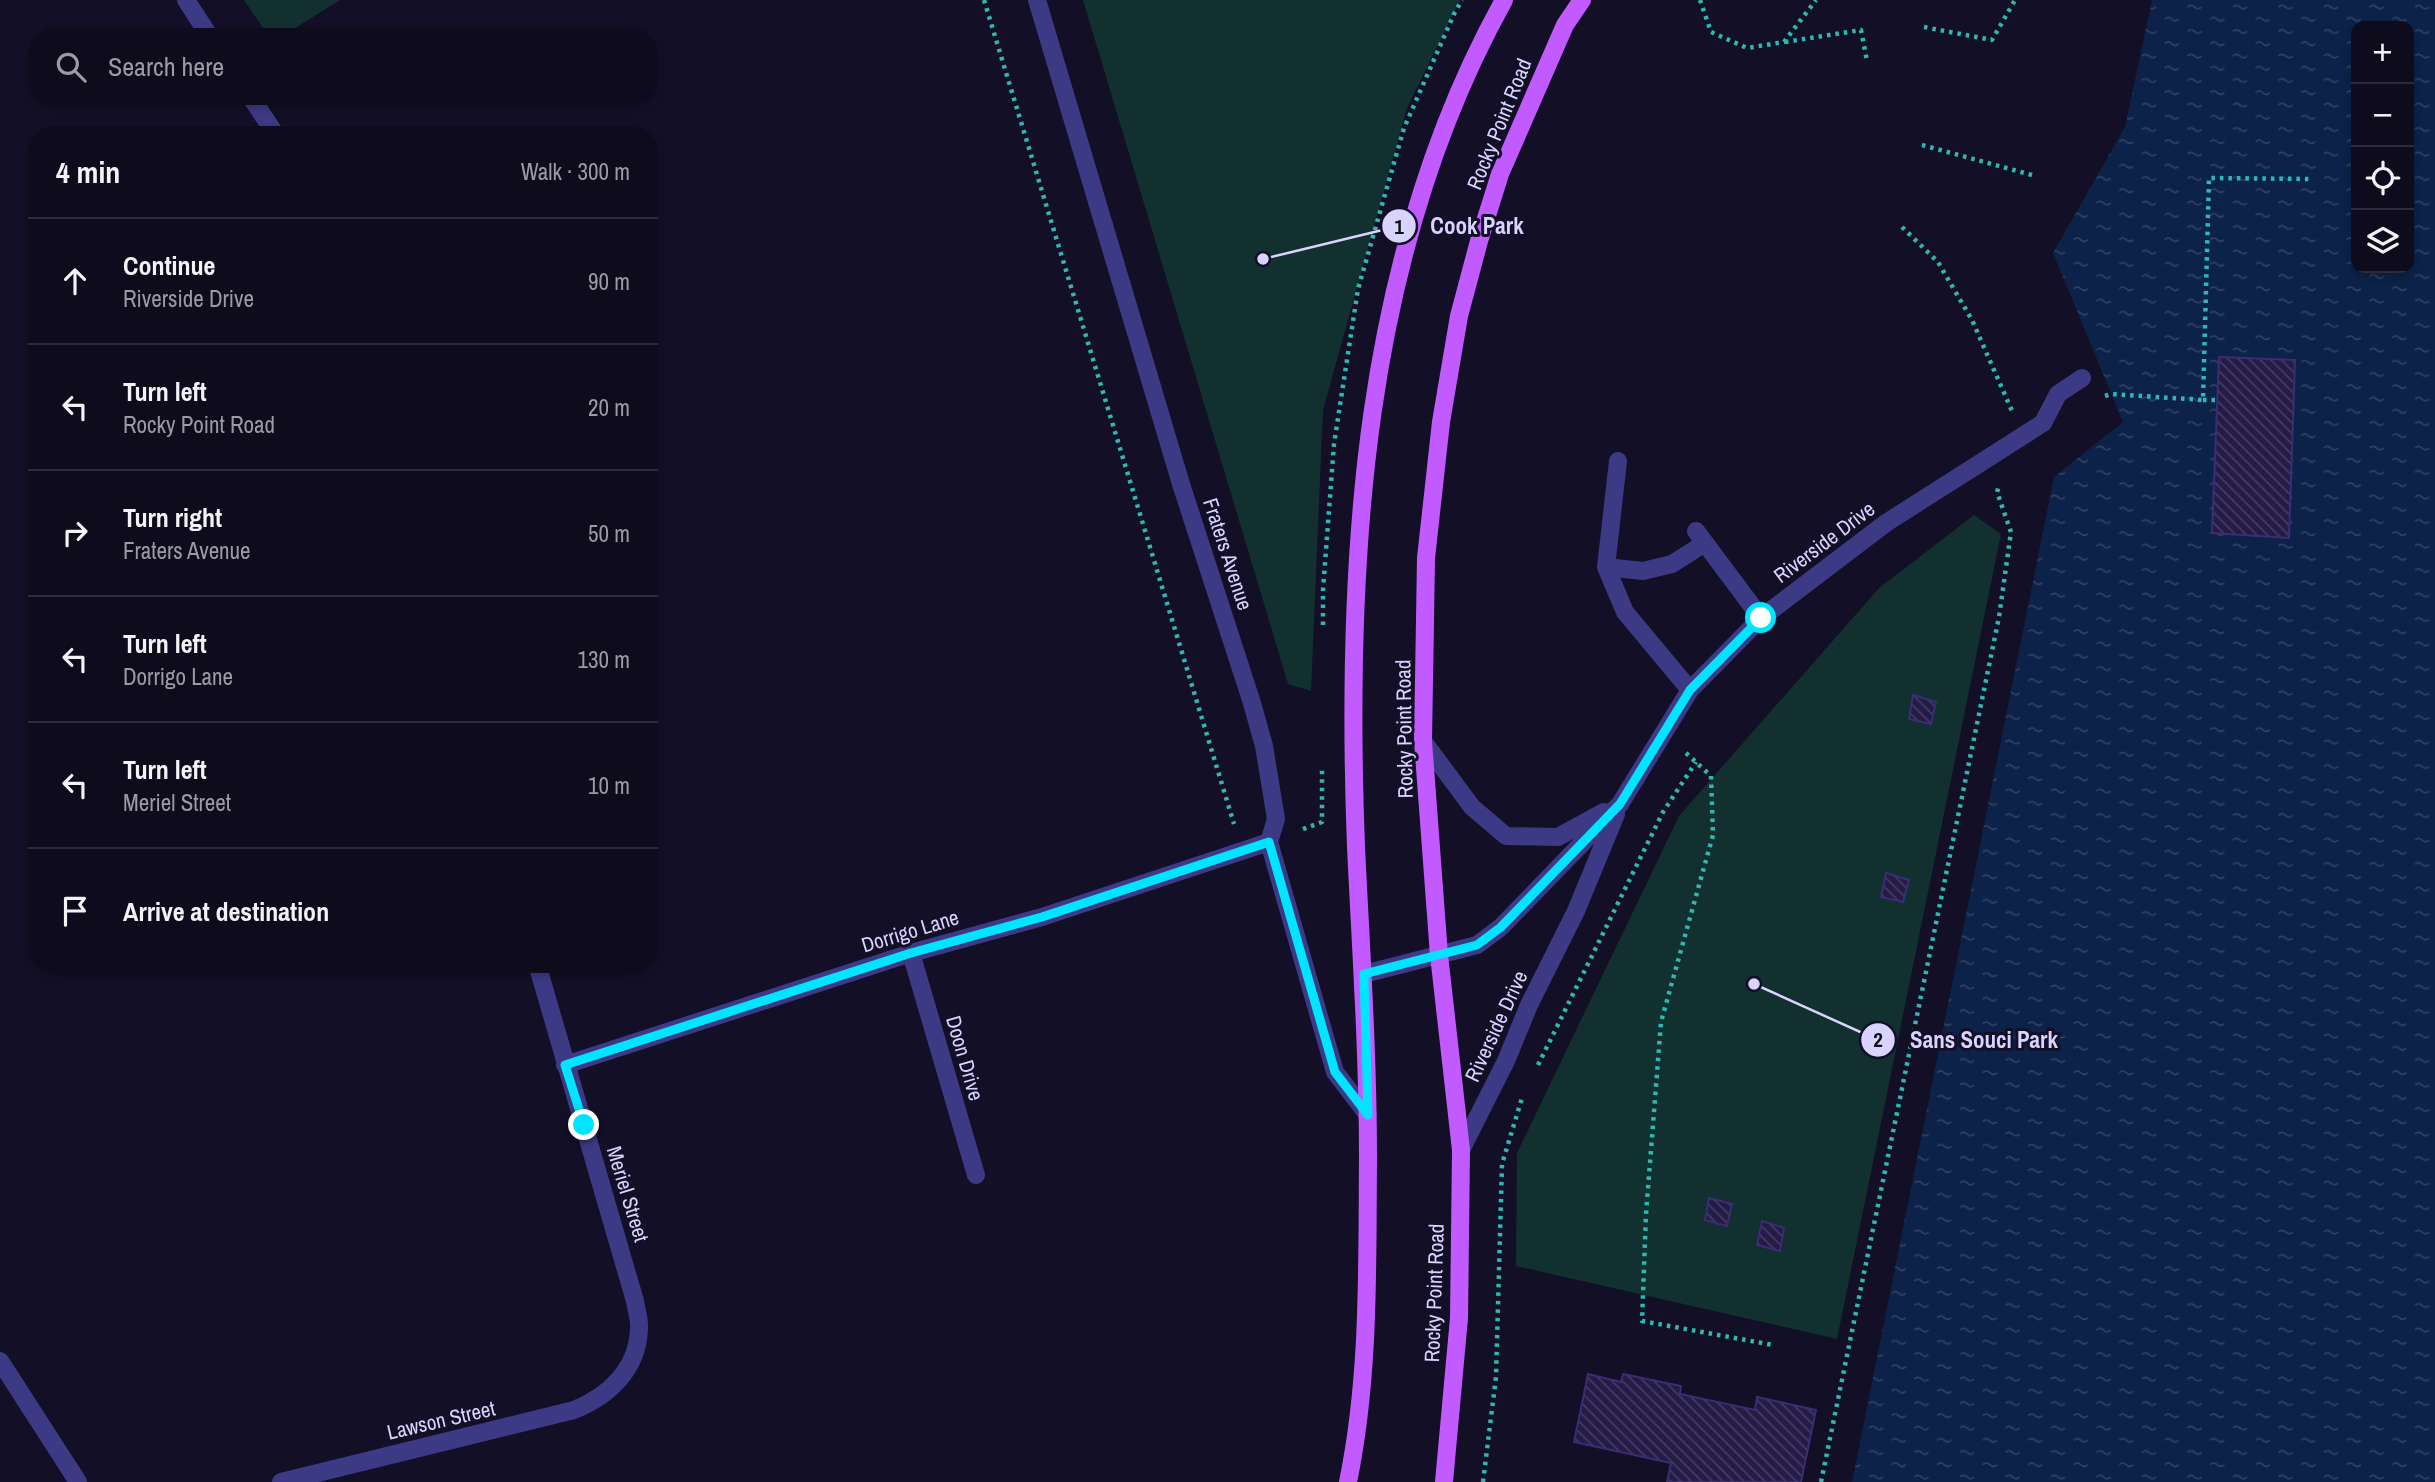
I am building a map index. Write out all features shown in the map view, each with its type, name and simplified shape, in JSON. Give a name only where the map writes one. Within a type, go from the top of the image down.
[{"type":"main road","points":[[1348,1482],[1363,1393],[1367,1324],[1368,1115],[1364,974],[1356,846],[1354,689],[1360,530],[1373,415],[1387,327],[1404,247],[1439,140],[1479,45],[1504,0]]},
{"type":"main road","name":"Rocky Point Road","points":[[1444,1482],[1459,1318],[1461,1150],[1439,955],[1423,741],[1426,558],[1441,422],[1459,316],[1500,174],[1565,25],[1582,0]]},
{"type":"street","points":[[186,0],[204,28]]},
{"type":"street","name":"Fraters Avenue","points":[[1037,0],[1131,320],[1261,736],[1276,819],[1269,842],[1335,1072],[1368,1115]]},
{"type":"street","points":[[256,105],[270,126]]},
{"type":"street","name":"Riverside Drive","points":[[1461,1150],[1576,911],[1620,804],[1690,690],[1761,618],[1886,523],[2043,423],[2058,394],[2082,378]]},
{"type":"street","points":[[1618,461],[1606,566],[1625,612],[1690,690]]},
{"type":"street","points":[[1606,566],[1643,571],[1672,564],[1701,537],[1761,618]]},
{"type":"street","name":"Riverside Drive","points":[[1423,741],[1472,807],[1506,836],[1558,837],[1620,804]]},
{"type":"street","name":"Riverside Drive","points":[[1364,974],[1477,945],[1501,927],[1620,804]]},
{"type":"street","name":"Dorrigo Lane","points":[[565,1065],[911,953],[1042,917],[1269,842]]},
{"type":"street","name":"Doon Drive","points":[[911,953],[976,1175]]},
{"type":"street","name":"Meriel Street","points":[[539,973],[627,1270],[639,1328],[633,1353],[623,1376],[608,1392]]},
{"type":"street","points":[[0,1361],[78,1482]]},
{"type":"street","name":"Lawson Street","points":[[281,1482],[562,1413],[590,1403],[608,1392]]},
{"type":"path","points":[[984,0],[1242,851]]},
{"type":"path","points":[[1700,0],[1712,32],[1747,48],[1861,30],[1867,61]]},
{"type":"path","points":[[1784,42],[1816,0]]},
{"type":"path","points":[[1924,27],[1992,40],[2015,0]]},
{"type":"path","points":[[1922,145],[2032,175]]},
{"type":"path","points":[[2203,400],[2209,178],[2311,179]]},
{"type":"path","points":[[1902,227],[1938,262],[1972,320],[2022,435]]},
{"type":"path","points":[[2100,398],[2111,394],[2217,400]]},
{"type":"path","points":[[1821,1482],[1998,617],[2011,532],[1997,492],[2002,481]]},
{"type":"path","points":[[1665,733],[1710,776],[1713,835],[1661,1022],[1646,1214],[1642,1321],[1773,1345]]},
{"type":"path","points":[[1534,1075],[1663,812],[1696,762]]},
{"type":"path","points":[[1483,1482],[1496,1377],[1502,1164],[1528,1087]]},
{"type":"green space","points":[[244,0],[340,0],[295,28],[263,28]]},
{"type":"green space","points":[[1083,0],[1460,0],[1407,108],[1323,410],[1311,691],[1288,684]]},
{"type":"green space","points":[[1974,515],[2001,534],[1837,1339],[1516,1266],[1517,1153],[1679,816],[1879,588]]},
{"type":"water","points":[[2152,0],[2435,0],[2435,1482],[1852,1482],[2054,477],[2123,422],[2053,253],[2125,127]]},
{"type":"building","points":[[2219,357],[2295,360],[2289,538],[2212,533]]},
{"type":"building","points":[[1913,695],[1936,702],[1931,724],[1909,719]]},
{"type":"building","points":[[1886,873],[1909,880],[1903,902],[1881,897]]},
{"type":"building","points":[[1709,1198],[1732,1204],[1727,1226],[1705,1220]]},
{"type":"building","points":[[1762,1221],[1784,1228],[1780,1251],[1757,1245]]},
{"type":"building","points":[[1588,1374],[1621,1382],[1623,1374],[1681,1386],[1680,1394],[1755,1410],[1757,1397],[1816,1410],[1801,1482],[1667,1482],[1671,1463],[1574,1442]]},
{"type":"place","name":"Cook Park","points":[[1263,259]]},
{"type":"place","name":"Sans Souci Park","points":[[1754,984]]},
{"type":"route","points":[[584,1125],[565,1065],[911,953],[1042,917],[1269,842],[1335,1072],[1368,1115],[1364,974],[1477,945],[1501,927],[1620,804],[1690,690],[1761,618]]}]
